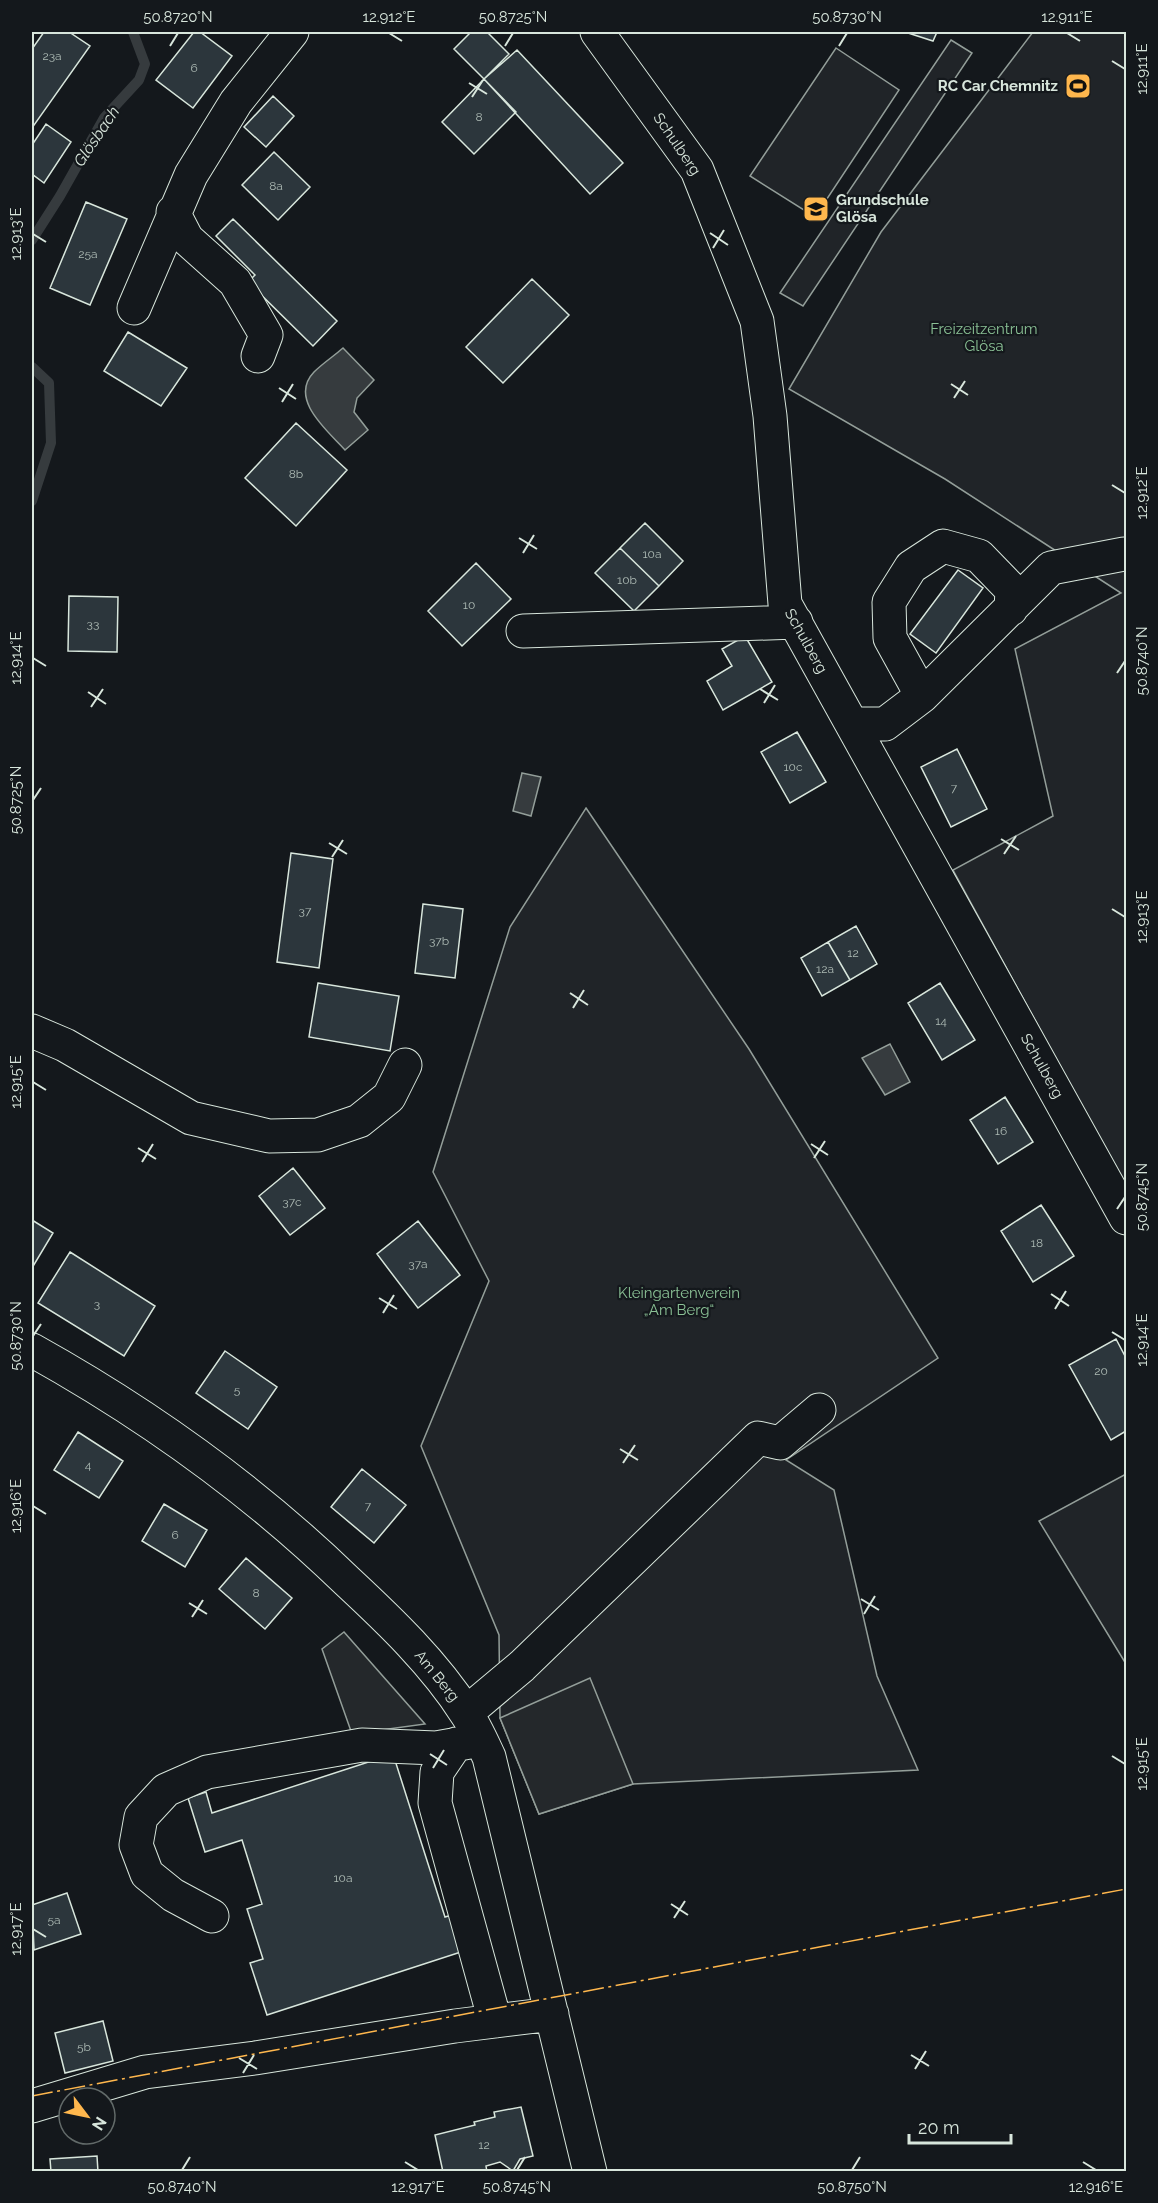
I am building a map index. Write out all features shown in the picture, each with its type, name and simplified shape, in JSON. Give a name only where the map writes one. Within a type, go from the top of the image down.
[{"type":"street","points":[[134,308],[154,266],[173,212],[191,174],[236,102],[292,32]]},
{"type":"street","name":"Schulberg","points":[[597,32],[697,170],[757,321],[770,416],[785,604],[1126,1218]]},
{"type":"street","points":[[173,212],[187,239],[235,282],[266,335],[258,356]]},
{"type":"street","points":[[922,696],[890,638],[889,602],[911,567],[943,546],[979,556],[1012,590],[1011,609]]},
{"type":"street","points":[[852,724],[885,724],[922,696],[1051,568],[1124,554]]},
{"type":"street","points":[[523,631],[796,622]]},
{"type":"street","points":[[32,1031],[65,1045],[191,1118],[269,1136],[318,1135],[359,1120],[389,1097],[405,1065]]},
{"type":"street","name":"Am Berg","points":[[32,1350],[157,1425],[267,1506],[408,1641],[468,1732],[489,1757],[590,2172]]},
{"type":"street","points":[[495,2021],[435,1803],[437,1772],[522,1666],[758,1438],[780,1443],[819,1410]]},
{"type":"street","points":[[212,1916],[173,1895],[147,1874],[136,1845],[141,1817],[166,1790],[207,1772],[362,1745],[436,1748],[468,1732]]},
{"type":"street","points":[[32,2106],[146,2072],[552,2014]]},
{"type":"green space","name":"Freizeitzentrum Glösa","points":[[1033,32],[1126,32],[1126,1187],[953,870],[1053,816],[1015,649],[1121,593],[945,479],[789,389],[881,232]]},
{"type":"green space","points":[[951,40],[972,53],[803,306],[780,293]]},
{"type":"green space","points":[[836,48],[899,90],[815,217],[750,176]]},
{"type":"green space","name":"Kleingartenverein „Am Berg“","points":[[586,808],[749,1049],[938,1358],[786,1460],[834,1490],[877,1676],[918,1770],[633,1784],[539,1814],[500,1718],[499,1635],[421,1446],[489,1281],[433,1172],[510,927]]},
{"type":"green space","points":[[1126,1474],[1126,1664],[1039,1521]]},
{"type":"shaded area","points":[[343,348],[374,380],[357,398],[354,412],[368,430],[345,450],[313,414],[305,393],[307,382],[314,372]]},
{"type":"shaded area","points":[[522,773],[541,777],[531,816],[513,811]]},
{"type":"shaded area","points":[[890,1044],[910,1082],[885,1095],[862,1058]]},
{"type":"shaded area","points":[[344,1632],[425,1724],[352,1734],[322,1649]]},
{"type":"shaded area","points":[[590,1678],[633,1784],[539,1814],[500,1718]]},
{"type":"building","points":[[44,32],[69,32],[90,46],[32,128],[32,49]]},
{"type":"building","points":[[194,32],[200,32],[232,56],[193,108],[156,80]]},
{"type":"building","points":[[471,32],[487,32],[509,54],[484,79],[454,49]]},
{"type":"building","points":[[905,32],[937,32],[933,41]]},
{"type":"building","points":[[517,50],[623,163],[590,194],[484,79]]},
{"type":"building","points":[[484,79],[516,112],[474,154],[442,122]]},
{"type":"building","points":[[273,96],[294,116],[266,147],[244,127]]},
{"type":"building","points":[[46,124],[71,142],[44,183],[32,174],[32,145]]},
{"type":"building","points":[[274,152],[310,187],[278,220],[242,185]]},
{"type":"building","points":[[86,202],[127,219],[90,305],[50,288]]},
{"type":"building","points":[[233,219],[337,321],[313,346],[248,282],[255,275],[216,236]]},
{"type":"building","points":[[532,279],[569,315],[503,383],[466,347]]},
{"type":"building","points":[[128,332],[187,368],[161,406],[104,371]]},
{"type":"building","points":[[296,423],[347,470],[296,526],[245,478]]},
{"type":"building","points":[[645,523],[683,561],[659,586],[620,548]]},
{"type":"building","points":[[620,548],[659,586],[634,611],[595,573]]},
{"type":"building","points":[[476,563],[511,599],[462,646],[428,611]]},
{"type":"building","points":[[958,570],[983,588],[936,653],[910,634]]},
{"type":"building","points":[[69,596],[118,597],[117,652],[68,651]]},
{"type":"building","points":[[745,636],[772,682],[723,710],[707,681],[732,666],[722,649]]},
{"type":"building","points":[[797,732],[826,782],[790,803],[761,752]]},
{"type":"building","points":[[957,749],[987,809],[951,827],[921,767]]},
{"type":"building","points":[[291,853],[333,859],[319,968],[277,962]]},
{"type":"building","points":[[423,904],[463,909],[455,978],[415,973]]},
{"type":"building","points":[[856,926],[877,964],[850,980],[828,942]]},
{"type":"building","points":[[828,942],[850,980],[822,996],[801,958]]},
{"type":"building","points":[[318,983],[399,996],[390,1051],[309,1037]]},
{"type":"building","points":[[940,983],[975,1040],[942,1060],[908,1003]]},
{"type":"building","points":[[1005,1097],[1033,1142],[998,1164],[970,1120]]},
{"type":"building","points":[[293,1168],[325,1208],[290,1235],[259,1196]]},
{"type":"building","points":[[1041,1205],[1074,1256],[1033,1282],[1001,1231]]},
{"type":"building","points":[[32,1220],[53,1233],[32,1268]]},
{"type":"building","points":[[418,1221],[460,1275],[418,1308],[377,1254]]},
{"type":"building","points":[[70,1252],[155,1306],[124,1356],[38,1303]]},
{"type":"building","points":[[1116,1339],[1126,1358],[1126,1431],[1111,1440],[1069,1365]]},
{"type":"building","points":[[225,1351],[277,1387],[248,1429],[196,1393]]},
{"type":"building","points":[[78,1432],[123,1461],[99,1498],[54,1470]]},
{"type":"building","points":[[362,1469],[406,1505],[374,1543],[331,1507]]},
{"type":"building","points":[[164,1504],[207,1530],[185,1567],[142,1541]]},
{"type":"building","points":[[246,1558],[292,1598],[265,1629],[219,1589]]},
{"type":"building","points":[[393,1754],[445,1917],[455,1914],[467,1950],[267,2015],[250,1963],[263,1959],[247,1909],[262,1904],[242,1840],[205,1852],[188,1798],[206,1792],[212,1813]]},
{"type":"building","points":[[67,1893],[81,1934],[34,1950],[32,1905]]},
{"type":"building","points":[[103,2021],[113,2061],[65,2073],[55,2033]]},
{"type":"building","points":[[521,2107],[533,2156],[520,2159],[513,2171],[500,2162],[486,2166],[487,2172],[443,2172],[435,2135],[475,2125],[474,2122],[495,2117],[494,2112]]},
{"type":"building","points":[[97,2156],[98,2172],[51,2172],[50,2159]]},
{"type":"waterway","name":"Glösbach","points":[[32,240],[104,118],[139,80],[145,64],[133,32]]},
{"type":"waterway","name":"Glösbach","points":[[32,367],[49,383],[51,443],[32,501]]},
{"type":"power","points":[[32,2096],[1126,1889]]},
{"type":"place","name":"RC Car Chemnitz","points":[[1078,86]]},
{"type":"place","name":"Grundschule Glösa","points":[[816,209]]}]
